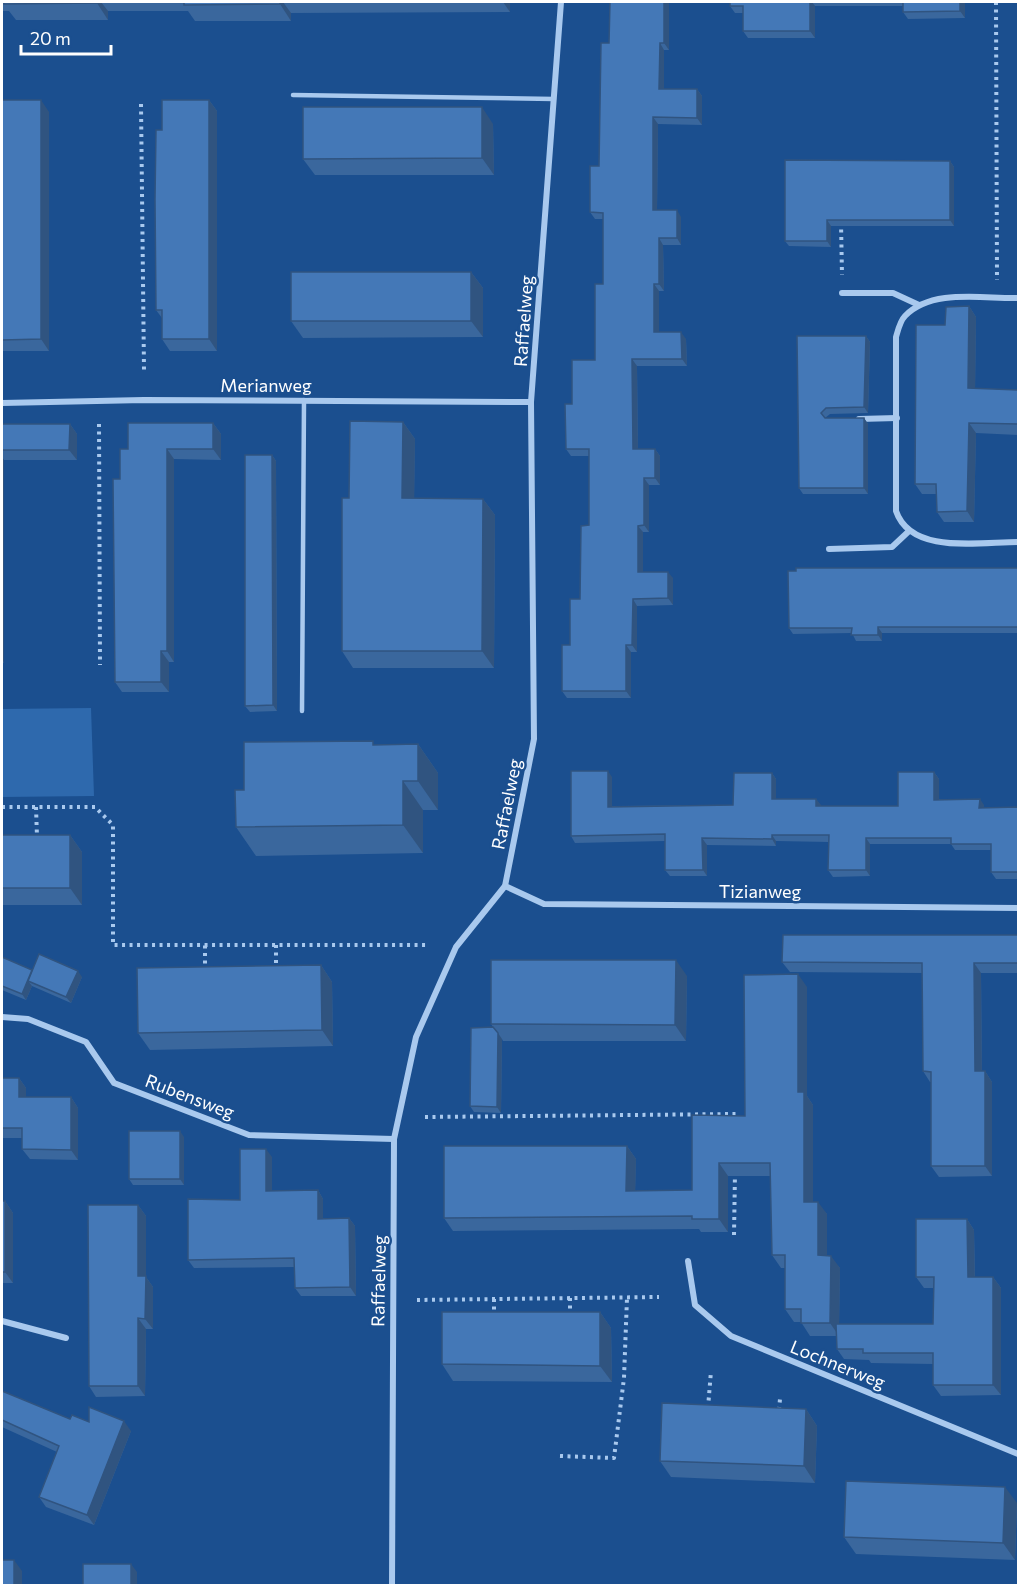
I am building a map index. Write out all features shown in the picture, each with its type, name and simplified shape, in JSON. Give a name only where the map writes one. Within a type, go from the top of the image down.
[{"type":"street","name":"Raffaelweg","points":[[392,1586],[394,1138],[416,1037],[456,947],[505,886],[534,739],[531,402],[561,2]]},
{"type":"street","points":[[842,293],[892,293],[919,305]]},
{"type":"street","points":[[1018,298],[941,298],[919,305],[904,317],[896,337],[896,511],[900,523],[908,532],[935,542],[1018,542]]},
{"type":"street","name":"Merianweg","points":[[2,403],[304,400],[531,402]]},
{"type":"street","points":[[852,419],[897,418]]},
{"type":"street","points":[[829,549],[892,547],[908,532]]},
{"type":"street","name":"Tizianweg","points":[[505,886],[544,904],[1018,908]]},
{"type":"street","name":"Rubensweg","points":[[2,1017],[28,1019],[86,1042],[114,1083],[249,1135],[394,1138]]},
{"type":"street","name":"Lochnerweg","points":[[688,1261],[695,1305],[731,1336],[1018,1454]]},
{"type":"street","points":[[2,1321],[66,1338]]},
{"type":"lane","points":[[293,95],[554,99]]},
{"type":"lane","points":[[302,711],[304,400]]},
{"type":"path","points":[[996,2],[997,298]]},
{"type":"path","points":[[141,104],[144,370]]},
{"type":"path","points":[[841,213],[842,293]]},
{"type":"path","points":[[99,424],[100,665]]},
{"type":"path","points":[[2,807],[95,807],[113,825],[113,945],[429,945]]},
{"type":"path","points":[[36,807],[37,844]]},
{"type":"path","points":[[25,837],[36,837]]},
{"type":"path","points":[[205,945],[205,974]]},
{"type":"path","points":[[276,945],[276,973]]},
{"type":"path","points":[[425,1118],[736,1114],[736,1125]]},
{"type":"path","points":[[734,1235],[735,1169]]},
{"type":"path","points":[[417,1300],[659,1297]]},
{"type":"path","points":[[570,1298],[570,1320]]},
{"type":"path","points":[[560,1456],[614,1458],[624,1378],[627,1298]]},
{"type":"path","points":[[494,1299],[494,1319]]},
{"type":"path","points":[[708,1411],[711,1371]]},
{"type":"path","points":[[779,1416],[780,1399]]},
{"type":"shaded area","points":[[91,708],[94,796],[2,797],[2,709]]},
{"type":"building","points":[[4,2],[97,2],[97,3],[4,4]]},
{"type":"building","points":[[184,2],[280,2],[280,4],[184,5]]},
{"type":"building","points":[[610,2],[664,2],[664,43],[660,43],[659,89],[697,89],[697,118],[653,117],[653,210],[677,210],[677,238],[659,238],[659,284],[654,284],[654,332],[681,332],[682,359],[632,359],[633,449],[655,449],[655,478],[644,478],[644,525],[638,526],[638,572],[668,572],[668,598],[633,599],[632,645],[626,645],[626,691],[562,691],[562,645],[570,645],[570,599],[580,599],[581,526],[589,525],[589,449],[566,449],[565,404],[572,404],[572,360],[595,360],[595,284],[603,284],[603,213],[590,212],[590,166],[599,166],[601,43],[609,43]]},
{"type":"building","points":[[730,2],[810,2],[810,31],[743,31],[743,6],[730,6]]},
{"type":"building","points":[[903,2],[960,2],[960,11],[903,12]]},
{"type":"building","points":[[2,100],[41,100],[41,339],[2,340]]},
{"type":"building","points":[[162,100],[209,100],[209,339],[162,339],[162,310],[156,310],[156,130],[162,130]]},
{"type":"building","points":[[303,107],[482,107],[482,158],[303,159]]},
{"type":"building","points":[[785,160],[950,161],[950,220],[827,220],[827,241],[785,241]]},
{"type":"building","points":[[291,272],[471,272],[471,321],[291,321]]},
{"type":"building","points":[[969,306],[968,388],[1018,390],[1018,424],[969,423],[967,511],[937,512],[936,484],[915,484],[916,325],[945,325],[946,307]]},
{"type":"building","points":[[797,336],[866,336],[864,407],[826,408],[821,413],[825,418],[864,418],[864,488],[799,488]]},
{"type":"building","points":[[350,421],[403,422],[402,498],[483,499],[482,651],[342,651],[342,498],[349,498]]},
{"type":"building","points":[[128,423],[213,423],[213,449],[167,449],[167,651],[161,651],[161,682],[115,682],[113,479],[120,479],[120,449],[128,449]]},
{"type":"building","points":[[2,424],[70,424],[69,450],[2,450]]},
{"type":"building","points":[[245,455],[272,455],[273,705],[245,706]]},
{"type":"building","points":[[796,568],[1018,568],[1018,627],[878,627],[878,635],[851,635],[852,628],[789,628],[788,571],[796,571]]},
{"type":"building","points":[[373,741],[373,745],[418,744],[418,781],[403,781],[403,825],[236,827],[235,790],[244,790],[244,742]]},
{"type":"building","points":[[571,771],[608,771],[608,807],[733,805],[734,773],[772,773],[772,799],[816,799],[816,806],[898,806],[898,772],[934,772],[934,800],[980,799],[979,808],[1018,807],[1018,872],[991,872],[991,844],[951,844],[951,838],[866,838],[866,870],[828,870],[829,835],[772,835],[772,839],[702,838],[703,870],[665,870],[665,834],[571,836]]},
{"type":"building","points":[[2,835],[70,835],[70,888],[2,888]]},
{"type":"building","points":[[783,935],[1018,935],[1018,963],[974,963],[975,1071],[985,1071],[985,1166],[931,1166],[931,1072],[923,1071],[922,963],[782,962]]},
{"type":"building","points":[[39,954],[78,971],[66,997],[28,981]]},
{"type":"building","points":[[2,957],[32,970],[22,994],[2,986]]},
{"type":"building","points":[[491,960],[676,960],[675,1025],[491,1024]]},
{"type":"building","points":[[321,965],[322,1030],[138,1033],[137,968]]},
{"type":"building","points":[[798,974],[798,1092],[804,1092],[804,1202],[818,1202],[818,1255],[831,1256],[830,1323],[801,1323],[801,1309],[785,1309],[785,1255],[772,1255],[770,1163],[719,1163],[719,1219],[692,1219],[692,1216],[444,1218],[444,1146],[627,1146],[626,1191],[692,1190],[692,1115],[745,1116],[744,975]]},
{"type":"building","points":[[493,1027],[498,1033],[497,1107],[470,1106],[471,1028]]},
{"type":"building","points":[[2,1078],[19,1078],[19,1097],[71,1097],[71,1150],[22,1149],[22,1128],[2,1128]]},
{"type":"building","points":[[129,1131],[180,1131],[180,1179],[129,1179]]},
{"type":"building","points":[[240,1149],[266,1149],[266,1191],[318,1190],[318,1219],[349,1218],[350,1287],[295,1288],[294,1258],[188,1260],[188,1199],[240,1200]]},
{"type":"building","points":[[2,1201],[5,1201],[5,1272],[2,1272]]},
{"type":"building","points":[[88,1205],[138,1205],[138,1276],[146,1276],[145,1319],[138,1318],[138,1386],[89,1386]]},
{"type":"building","points":[[916,1219],[967,1219],[968,1277],[993,1277],[993,1385],[933,1385],[933,1353],[863,1353],[863,1349],[837,1349],[836,1324],[933,1324],[934,1277],[916,1277]]},
{"type":"building","points":[[442,1312],[600,1312],[600,1366],[442,1364]]},
{"type":"building","points":[[2,1391],[70,1419],[72,1415],[89,1422],[89,1407],[124,1421],[87,1515],[39,1497],[59,1446],[2,1420]]},
{"type":"building","points":[[662,1403],[806,1409],[804,1466],[660,1461]]},
{"type":"building","points":[[846,1481],[1005,1487],[1003,1543],[844,1537]]},
{"type":"building","points":[[2,1560],[14,1560],[14,1586],[2,1586]]},
{"type":"building","points":[[83,1564],[131,1564],[131,1586],[83,1586]]}]
